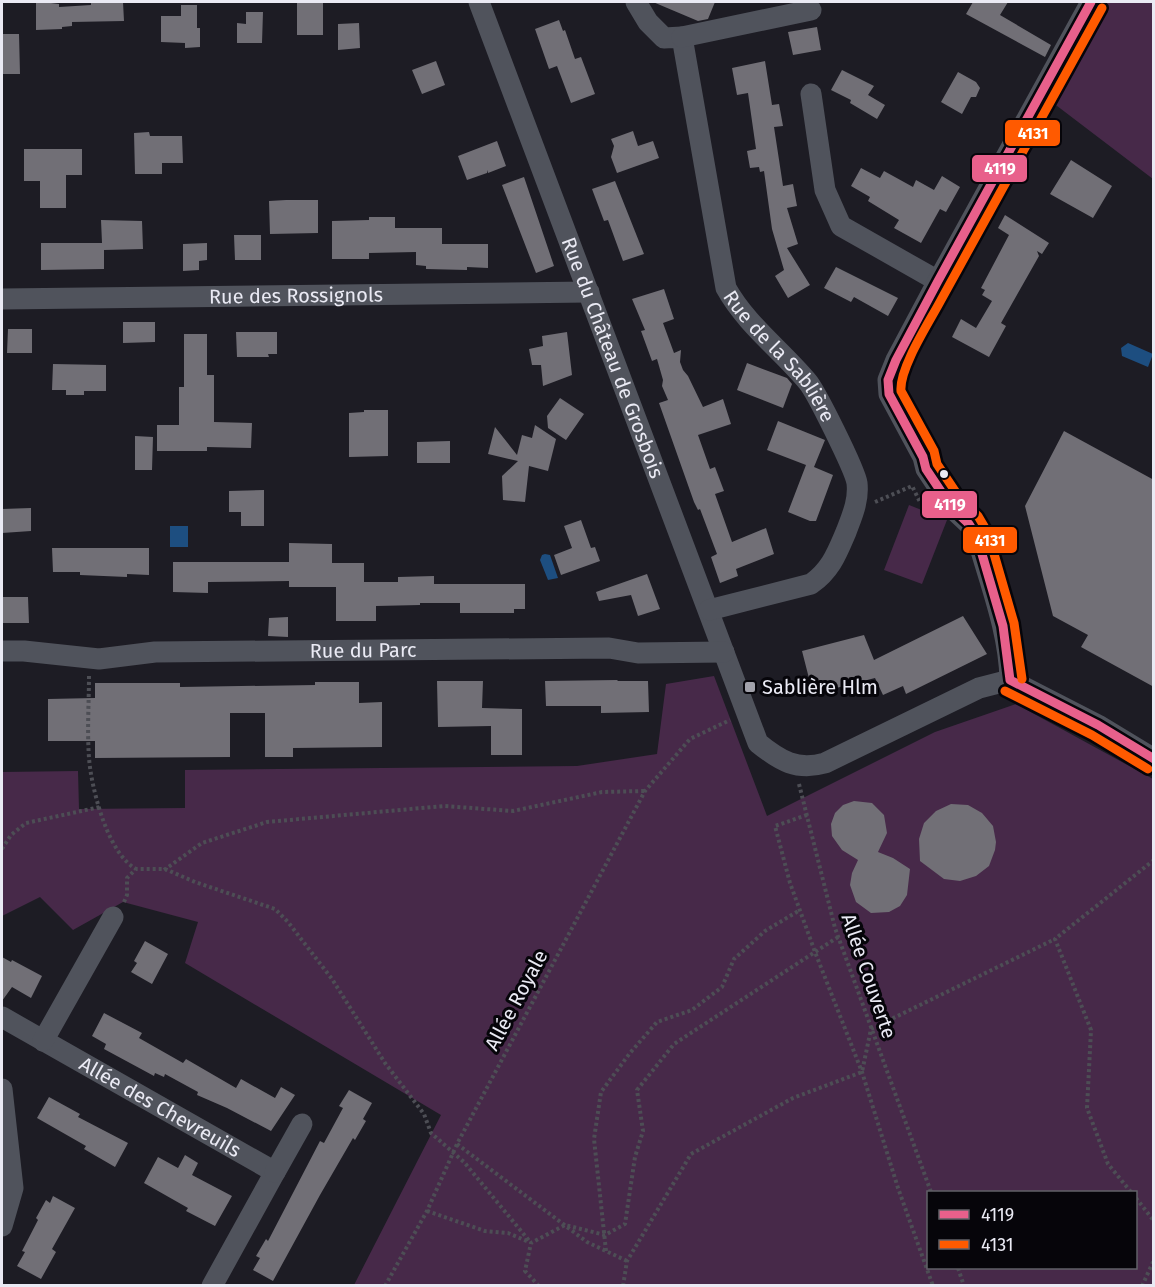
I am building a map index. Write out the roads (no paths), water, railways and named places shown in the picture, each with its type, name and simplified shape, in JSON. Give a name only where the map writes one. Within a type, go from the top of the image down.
[{"type":"street","name":"Rue du Château de Grosbois","points":[[479,2],[758,743],[794,766],[810,767],[825,763],[979,688],[1010,680]]},
{"type":"street","points":[[636,2],[648,22],[664,38],[682,37],[811,10]]},
{"type":"street","points":[[1091,2],[896,360],[888,380],[889,394],[923,457],[926,469],[952,508],[969,524],[977,537],[1006,638],[1010,660],[1010,680],[1098,725],[1154,759]]},
{"type":"street","name":"Rue de la Sablière","points":[[682,37],[726,288],[735,305],[809,383],[857,482],[855,508],[834,560],[821,577],[811,584],[709,610]]},
{"type":"street","points":[[810,94],[825,190],[841,226],[938,281]]},
{"type":"street","name":"Rue des Rossignols","points":[[2,299],[590,292]]},
{"type":"street","name":"Rue du Parc","points":[[2,651],[91,658],[179,651],[609,648],[638,653],[724,652]]},
{"type":"street","points":[[43,1041],[113,918]]},
{"type":"street","name":"Allée des Chevreuils","points":[[2,1017],[275,1172]]},
{"type":"street","points":[[2,1089],[13,1188],[2,1226]]},
{"type":"street","points":[[212,1286],[302,1124]]},
{"type":"water","points":[[1128,343],[1153,354],[1148,367],[1122,356],[1121,348]]},
{"type":"water","points":[[170,526],[188,526],[188,547],[170,547]]},
{"type":"water","points":[[545,554],[550,555],[558,578],[548,580],[540,560]]},
{"type":"place","name":"Sablière Hlm","points":[[750,687]]}]
